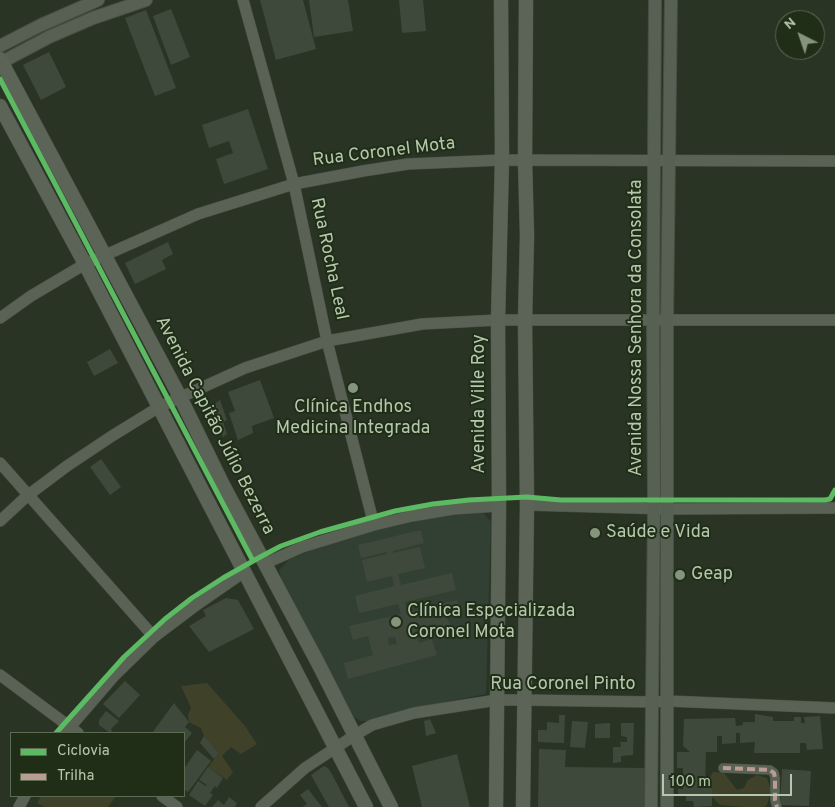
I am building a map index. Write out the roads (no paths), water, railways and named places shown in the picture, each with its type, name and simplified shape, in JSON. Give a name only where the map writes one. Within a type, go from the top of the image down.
[{"type":"main road","points":[[1,61],[49,37],[146,0]]},
{"type":"main road","name":"Avenida Ville Roy","points":[[496,807],[499,506],[498,320],[502,160],[501,0]]},
{"type":"main road","points":[[523,807],[527,505],[525,321],[527,236],[525,160],[526,0]]},
{"type":"main road","name":"Avenida Nossa Senhora da Consolata","points":[[655,0],[653,321],[668,701],[667,807]]},
{"type":"main road","name":"Avenida Nossa Senhora da Consolata","points":[[652,807],[652,702],[667,320],[670,0]]},
{"type":"main road","points":[[0,46],[93,1]]},
{"type":"main road","name":"Avenida Capitão Júlio Bezerra","points":[[1,61],[180,397],[264,564],[392,807]]},
{"type":"main road","points":[[0,106],[85,264],[366,807]]},
{"type":"street","name":"Rua Rocha Leal","points":[[243,0],[294,184],[327,341],[374,525]]},
{"type":"street","name":"Rua Coronel Mota","points":[[0,318],[31,296],[85,264],[198,214],[294,184],[363,171],[408,164],[502,160],[669,159],[835,161]]},
{"type":"street","points":[[0,521],[27,496],[112,436],[159,407],[245,368],[327,341],[422,324],[498,320],[835,320]]},
{"type":"street","points":[[0,463],[27,496],[154,637]]},
{"type":"street","points":[[527,505],[661,508],[835,508]]},
{"type":"street","points":[[264,564],[302,547],[374,525],[453,509],[499,506]]},
{"type":"street","points":[[0,675],[71,731],[114,676],[154,637],[244,572]]},
{"type":"street","name":"Rua Coronel Pinto","points":[[261,807],[305,768],[355,735],[372,725],[414,713],[497,700],[668,701],[835,708]]},
{"type":"street","points":[[723,768],[770,770],[774,773],[775,778],[775,800],[777,807]]},
{"type":"street","points":[[163,797],[177,807]]},
{"type":"place","name":"Clínica Endhos Medicina Integrada","points":[[353,388]]},
{"type":"place","name":"Saúde e Vida","points":[[595,533]]},
{"type":"place","name":"Geap","points":[[680,575]]},
{"type":"place","name":"Clínica Especializada Coronel Mota","points":[[396,622]]}]
